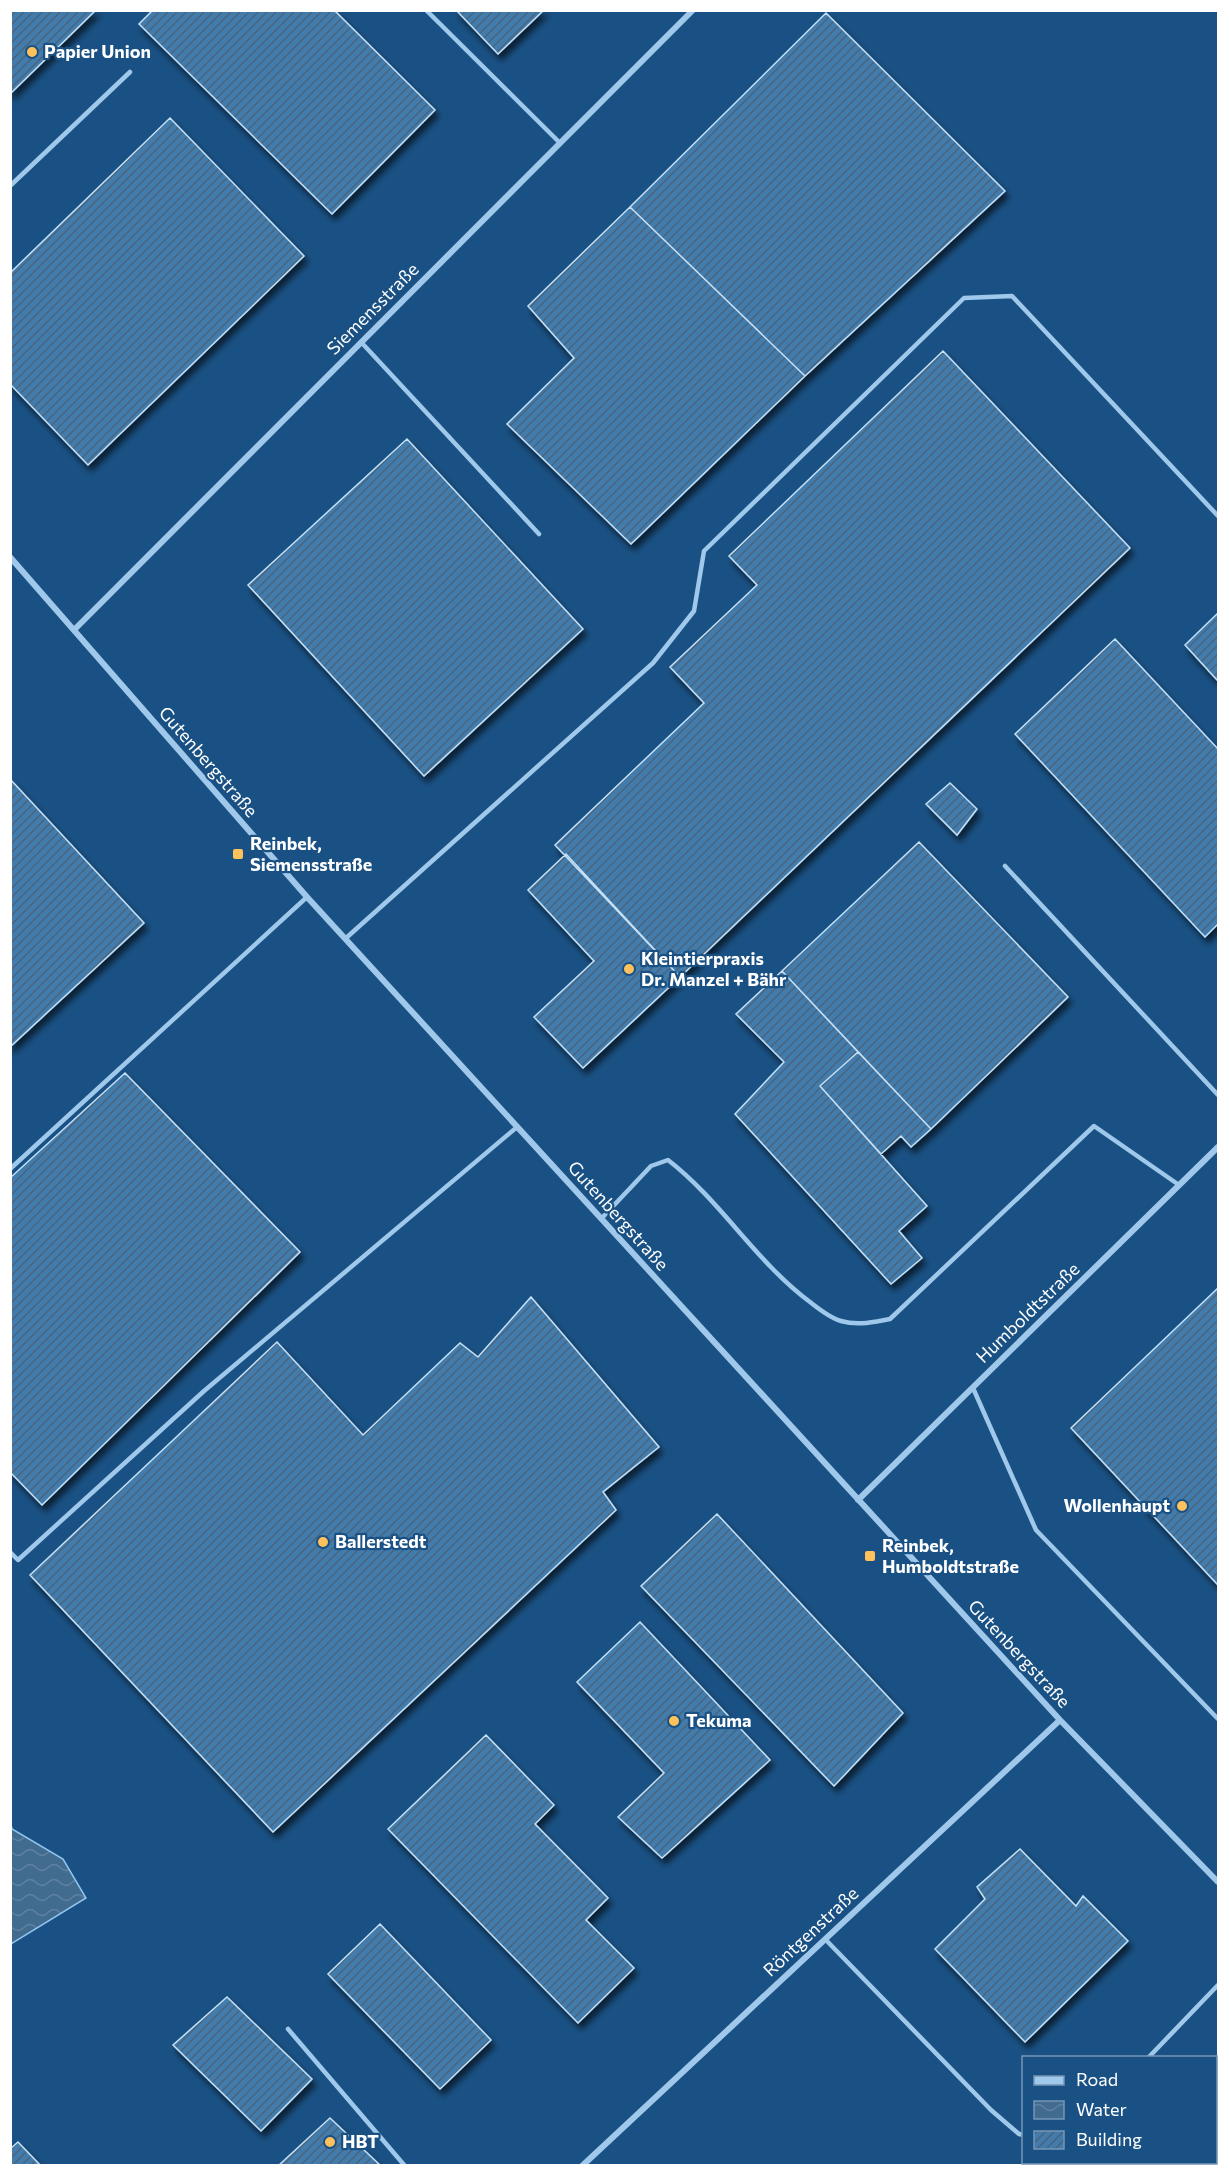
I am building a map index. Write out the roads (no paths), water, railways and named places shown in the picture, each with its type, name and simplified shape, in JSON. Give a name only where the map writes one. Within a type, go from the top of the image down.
[{"type":"street","name":"Siemensstraße","points":[[75,630],[693,10]]},
{"type":"street","name":"Gutenbergstraße","points":[[10,557],[345,939],[1060,1720],[1218,1882]]},
{"type":"street","name":"Humboldtstraße","points":[[858,1500],[1218,1147]]},
{"type":"street","name":"Röntgenstraße","points":[[582,2166],[1060,1720]]},
{"type":"lane","points":[[426,10],[560,143]]},
{"type":"lane","points":[[10,186],[130,72]]},
{"type":"lane","points":[[345,939],[653,663],[694,611],[704,551],[964,298],[1012,296],[1218,516]]},
{"type":"lane","points":[[361,342],[539,534]]},
{"type":"lane","points":[[1005,866],[1218,1095]]},
{"type":"lane","points":[[10,1169],[307,897]]},
{"type":"lane","points":[[601,1219],[651,1166],[668,1160],[699,1187],[792,1289],[819,1310],[839,1321],[862,1324],[890,1319],[1094,1126],[1179,1185]]},
{"type":"lane","points":[[10,1552],[18,1560],[204,1391],[517,1127]]},
{"type":"lane","points":[[973,1388],[1036,1530],[1218,1719]]},
{"type":"lane","points":[[825,1939],[991,2110],[1022,2135]]},
{"type":"lane","points":[[1150,2056],[1218,1984]]},
{"type":"lane","points":[[288,2029],[405,2166]]},
{"type":"water","points":[[11,1825],[12,1829],[63,1859],[86,1898],[11,1944]]},
{"type":"place","name":"Papier Union","points":[[32,52]]},
{"type":"place","name":"Reinbek, Siemensstraße","points":[[238,854]]},
{"type":"place","name":"Kleintierpraxis Dr. Manzel + Bähr","points":[[629,969]]},
{"type":"place","name":"Wollenhaupt","points":[[1182,1506]]},
{"type":"place","name":"Ballerstedt","points":[[323,1542]]},
{"type":"place","name":"Reinbek, Humboldtstraße","points":[[870,1556]]},
{"type":"place","name":"Tekuma","points":[[674,1721]]},
{"type":"place","name":"HBT","points":[[330,2142]]}]
